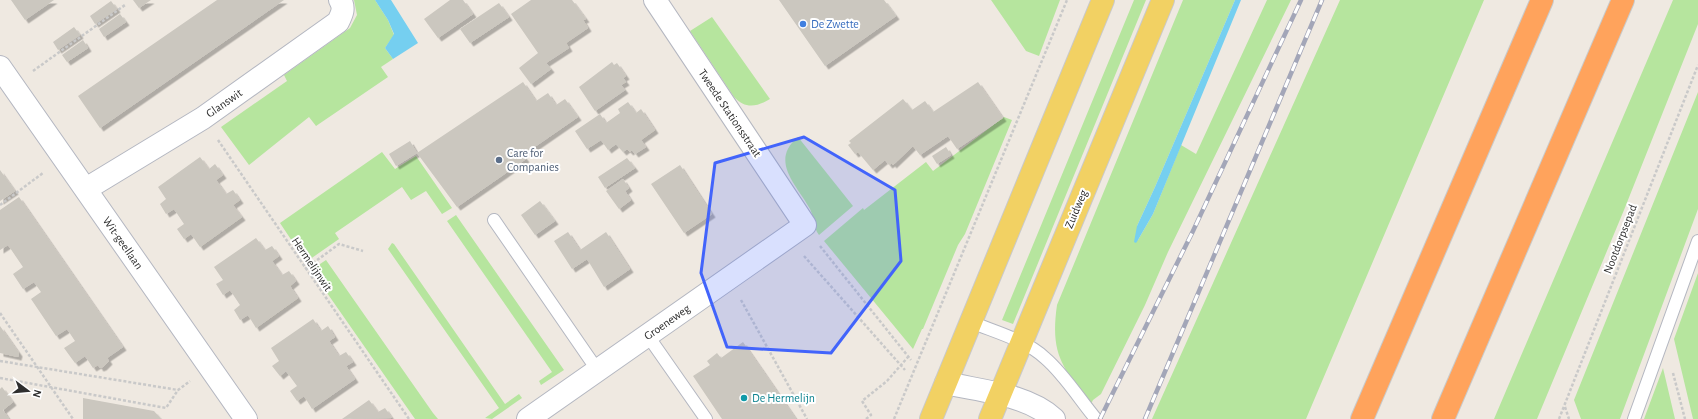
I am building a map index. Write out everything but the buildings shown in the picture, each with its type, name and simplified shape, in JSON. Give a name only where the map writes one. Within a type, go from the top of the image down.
[{"type":"highway","points":[[1362,419],[1542,0]]},
{"type":"highway","points":[[1443,419],[1623,0]]},
{"type":"main road","points":[[931,419],[1103,0]]},
{"type":"main road","name":"Zuidweg","points":[[991,418],[1020,343],[1163,0]]},
{"type":"street","name":"Glanswit","points":[[86,189],[203,118],[338,22],[343,4],[340,0]]},
{"type":"street","name":"Tweede Stationsstraat","points":[[655,0],[805,225]]},
{"type":"street","name":"Wit-geellaan","points":[[0,67],[246,419]]},
{"type":"street","name":"Groeneweg","points":[[539,416],[598,371],[805,225]]},
{"type":"street","points":[[946,383],[1034,404],[1054,419]]},
{"type":"street","points":[[946,383],[977,403],[991,418]]},
{"type":"lane","points":[[494,220],[598,371]]},
{"type":"lane","points":[[1634,419],[1698,241]]},
{"type":"lane","points":[[971,322],[1020,343],[1046,358],[1096,419]]},
{"type":"lane","points":[[648,336],[706,419]]},
{"type":"path","points":[[894,419],[1066,0]]},
{"type":"path","points":[[13,85],[125,5]]},
{"type":"path","name":"Nootdorpsepad","points":[[1559,419],[1698,65]]},
{"type":"path","name":"Hermelijnwit","points":[[203,118],[304,269],[408,419]]},
{"type":"path","points":[[0,205],[64,158]]},
{"type":"path","points":[[304,269],[339,244],[363,251]]},
{"type":"path","points":[[835,266],[911,360]]},
{"type":"path","points":[[729,279],[807,419]]},
{"type":"path","points":[[822,279],[905,370]]},
{"type":"path","points":[[0,313],[52,387],[72,419]]},
{"type":"path","points":[[1663,336],[1685,419]]},
{"type":"path","points":[[866,419],[871,415],[862,400],[887,381],[908,357]]},
{"type":"path","points":[[0,361],[178,390]]},
{"type":"path","points":[[0,378],[166,408],[178,390],[209,366]]},
{"type":"path","points":[[1565,407],[1569,419]]},
{"type":"highlighted area","points":[[804,137],[895,190],[901,261],[831,353],[727,347],[701,273],[715,163]]},
{"type":"green space","points":[[354,0],[375,0],[388,20],[394,35],[385,48],[393,59],[381,67],[388,77],[316,126],[309,117],[249,165],[221,127],[287,81],[284,75],[350,28],[357,15]]},
{"type":"green space","points":[[991,0],[1060,0],[1039,56],[1026,51]]},
{"type":"green space","points":[[1134,0],[1146,0],[1013,324],[1002,320]]},
{"type":"green space","points":[[1183,0],[1235,0],[1137,226],[1138,240],[1153,214],[1181,145],[1196,154],[1267,0],[1291,0],[1168,252],[1145,305],[1101,394],[1093,400],[1091,404],[1072,380],[1060,359],[1055,336],[1057,305]]},
{"type":"green space","points":[[1340,0],[1484,0],[1306,419],[1152,419]]},
{"type":"green space","points":[[1673,0],[1698,0],[1698,24],[1624,210],[1537,419],[1494,419]]},
{"type":"green space","points":[[712,17],[770,99],[760,104],[751,106],[742,104],[734,97],[690,31]]},
{"type":"green space","points":[[1698,92],[1698,209],[1620,419],[1581,419],[1574,400]]},
{"type":"green space","points":[[1004,117],[1012,120],[965,234],[958,245],[923,329],[913,349],[824,241],[863,208],[864,210],[926,162],[933,171]]},
{"type":"green space","points":[[798,137],[853,206],[819,235],[810,209],[788,173],[786,164],[786,155],[790,146]]},
{"type":"green space","points":[[382,152],[395,169],[416,156],[452,208],[442,214],[426,191],[411,200],[402,187],[335,233],[339,239],[306,262],[280,223]]},
{"type":"green space","points":[[456,215],[564,370],[541,385],[539,381],[552,372],[447,221]]},
{"type":"green space","points":[[392,243],[505,404],[519,394],[522,398],[492,419],[485,418],[499,408],[388,249]]},
{"type":"green space","points":[[326,260],[438,419],[415,419],[311,270]]},
{"type":"green space","points":[[1698,273],[1698,419],[1693,419],[1674,339]]},
{"type":"green space","points":[[1663,368],[1675,419],[1644,419]]},
{"type":"water","points":[[375,0],[391,0],[418,43],[393,59],[385,48],[394,34],[388,20]]},
{"type":"water","points":[[1235,0],[1241,0],[1153,214],[1136,243],[1134,242],[1137,226]]},
{"type":"railway","points":[[1100,419],[1193,231],[1301,0]]},
{"type":"railway","points":[[1145,419],[1322,0]]},
{"type":"place","name":"De Zwette","points":[[803,24]]},
{"type":"place","name":"Care for Companies","points":[[499,160]]},
{"type":"place","name":"De Hermelijn","points":[[744,398]]}]
